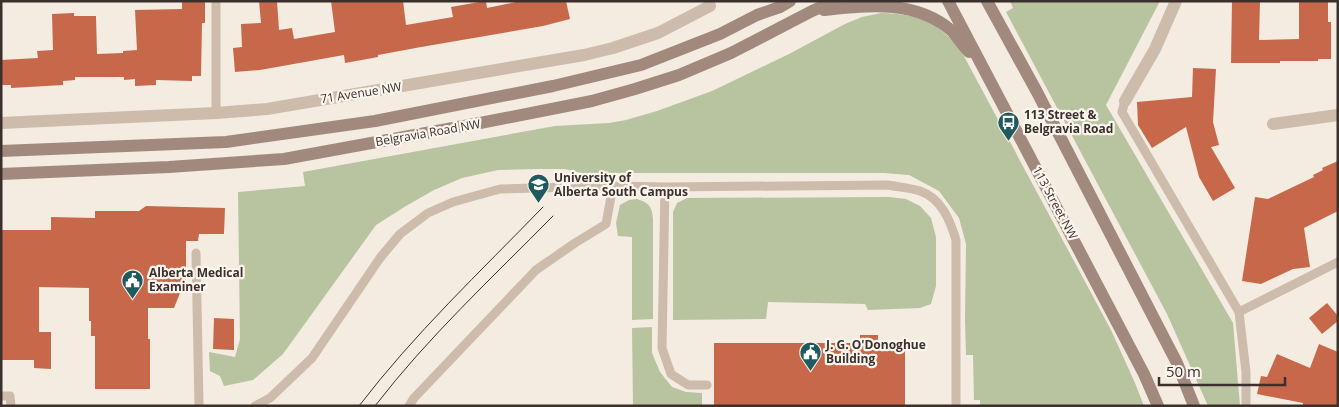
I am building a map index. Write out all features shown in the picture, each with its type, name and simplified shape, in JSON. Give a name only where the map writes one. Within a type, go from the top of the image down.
[{"type":"main road","points":[[756,15],[770,1]]},
{"type":"main road","name":"Belgravia Road NW","points":[[1,151],[226,142],[375,121],[553,86],[641,64],[720,34],[756,15],[780,7],[790,1]]},
{"type":"main road","name":"Belgravia Road NW","points":[[1,174],[169,167],[284,159],[592,101],[678,75],[732,53],[835,1]]},
{"type":"main road","name":"113 Street NW","points":[[948,1],[1144,374],[1158,406]]},
{"type":"main road","points":[[987,1],[1177,363],[1194,406]]},
{"type":"main road","points":[[812,11],[888,4],[913,7],[932,16],[952,31],[986,74]]},
{"type":"street","points":[[1125,101],[1155,49],[1176,1]]},
{"type":"street","name":"71 Avenue NW","points":[[1,123],[267,109],[584,55],[613,48],[658,33],[710,6]]},
{"type":"street","points":[[1273,124],[1338,115]]},
{"type":"lane","points":[[216,1],[216,112]]},
{"type":"lane","points":[[1125,101],[1122,112],[1239,312],[1246,372],[1246,406]]},
{"type":"lane","points":[[255,406],[270,398],[312,358],[380,258],[400,234],[428,213],[453,202],[500,189],[612,186],[888,185],[920,191],[939,204],[951,222],[956,240],[956,406]]},
{"type":"lane","points":[[409,406],[414,398],[536,270],[606,224],[612,186]]},
{"type":"lane","points":[[665,187],[662,348],[671,374],[688,385],[707,385]]},
{"type":"lane","points":[[196,253],[199,406]]},
{"type":"lane","points":[[1239,312],[1338,262]]},
{"type":"lane","points":[[1,396],[10,396],[11,406]]},
{"type":"green space","points":[[1010,1],[1160,1],[1106,105],[1233,323],[1240,406],[1208,406],[1167,314],[1006,12],[1013,8]]},
{"type":"green space","points":[[881,13],[905,15],[924,20],[941,30],[959,47],[1111,330],[1144,406],[980,406],[980,400],[974,400],[973,355],[966,355],[966,244],[959,218],[939,191],[909,175],[884,173],[581,173],[565,169],[539,169],[498,170],[462,178],[434,190],[376,225],[283,354],[253,380],[224,386],[220,376],[210,371],[209,352],[235,357],[240,339],[238,192],[305,186],[303,172],[555,126],[609,123],[626,120],[712,91],[789,54],[845,24],[862,17]]},
{"type":"green space","points":[[889,197],[906,199],[920,206],[931,218],[936,237],[936,286],[931,304],[920,308],[868,310],[865,304],[768,302],[766,319],[673,320],[673,212],[677,203],[687,198]]},
{"type":"green space","points":[[637,199],[651,208],[653,215],[653,319],[632,320],[632,237],[618,236],[616,223],[620,205],[629,200]]},
{"type":"green space","points":[[652,327],[652,353],[660,372],[672,387],[686,392],[702,393],[702,406],[633,406],[632,328]]},
{"type":"building","points":[[182,1],[205,1],[205,23],[202,23],[201,76],[192,76],[192,81],[156,80],[156,85],[135,86],[135,79],[124,80],[124,77],[75,77],[75,80],[63,81],[63,85],[11,88],[11,85],[1,85],[1,60],[38,58],[37,51],[53,50],[52,14],[74,13],[74,16],[96,16],[97,54],[123,53],[123,51],[137,50],[135,10],[182,9]]},
{"type":"building","points":[[259,1],[277,1],[279,30],[292,28],[294,39],[335,32],[331,1],[403,1],[406,25],[453,17],[451,7],[485,1],[487,8],[521,1],[566,1],[570,19],[543,26],[378,55],[378,57],[345,63],[344,55],[260,70],[235,72],[233,48],[242,47],[241,24],[261,23]]},
{"type":"building","points":[[1232,1],[1260,1],[1259,40],[1299,39],[1299,1],[1328,1],[1328,22],[1331,22],[1331,59],[1280,61],[1280,63],[1231,63]]},
{"type":"building","points":[[1193,68],[1216,69],[1213,122],[1219,145],[1211,147],[1235,188],[1213,201],[1199,177],[1186,127],[1152,148],[1138,125],[1137,102],[1192,97]]},
{"type":"building","points":[[1338,161],[1338,211],[1304,228],[1310,267],[1293,269],[1261,284],[1242,281],[1255,197],[1268,199],[1314,177],[1313,175],[1323,170],[1322,168]]},
{"type":"building","name":"Alberta Medical Examiner","points":[[146,206],[225,208],[224,234],[199,234],[198,241],[186,241],[186,271],[189,271],[174,308],[148,308],[150,389],[95,389],[95,336],[91,336],[91,321],[89,321],[89,288],[39,287],[39,332],[51,332],[51,369],[34,368],[34,360],[1,360],[1,230],[51,230],[51,217],[95,218],[95,211],[139,211]]},
{"type":"building","points":[[1327,303],[1338,316],[1338,321],[1322,334],[1309,318]]},
{"type":"building","points":[[214,318],[234,319],[234,350],[213,349]]},
{"type":"building","name":"J. G. O'Donoghue Building","points":[[860,335],[878,335],[878,343],[905,343],[905,406],[714,406],[714,343],[860,343]]},
{"type":"building","points":[[1319,344],[1338,352],[1338,406],[1303,406],[1303,403],[1257,394],[1261,376],[1267,377],[1277,354],[1310,368]]},
{"type":"tram line","points":[[359,406],[380,379],[425,329],[543,207]]},
{"type":"tram line","points":[[375,406],[439,332],[553,216]]},
{"type":"place","name":"113 Street & Belgravia Road","points":[[1008,141]]},
{"type":"place","name":"University of Alberta South Campus","points":[[538,204]]},
{"type":"place","name":"Alberta Medical Examiner","points":[[133,299]]},
{"type":"place","name":"J. G. O'Donoghue Building","points":[[810,371]]}]
